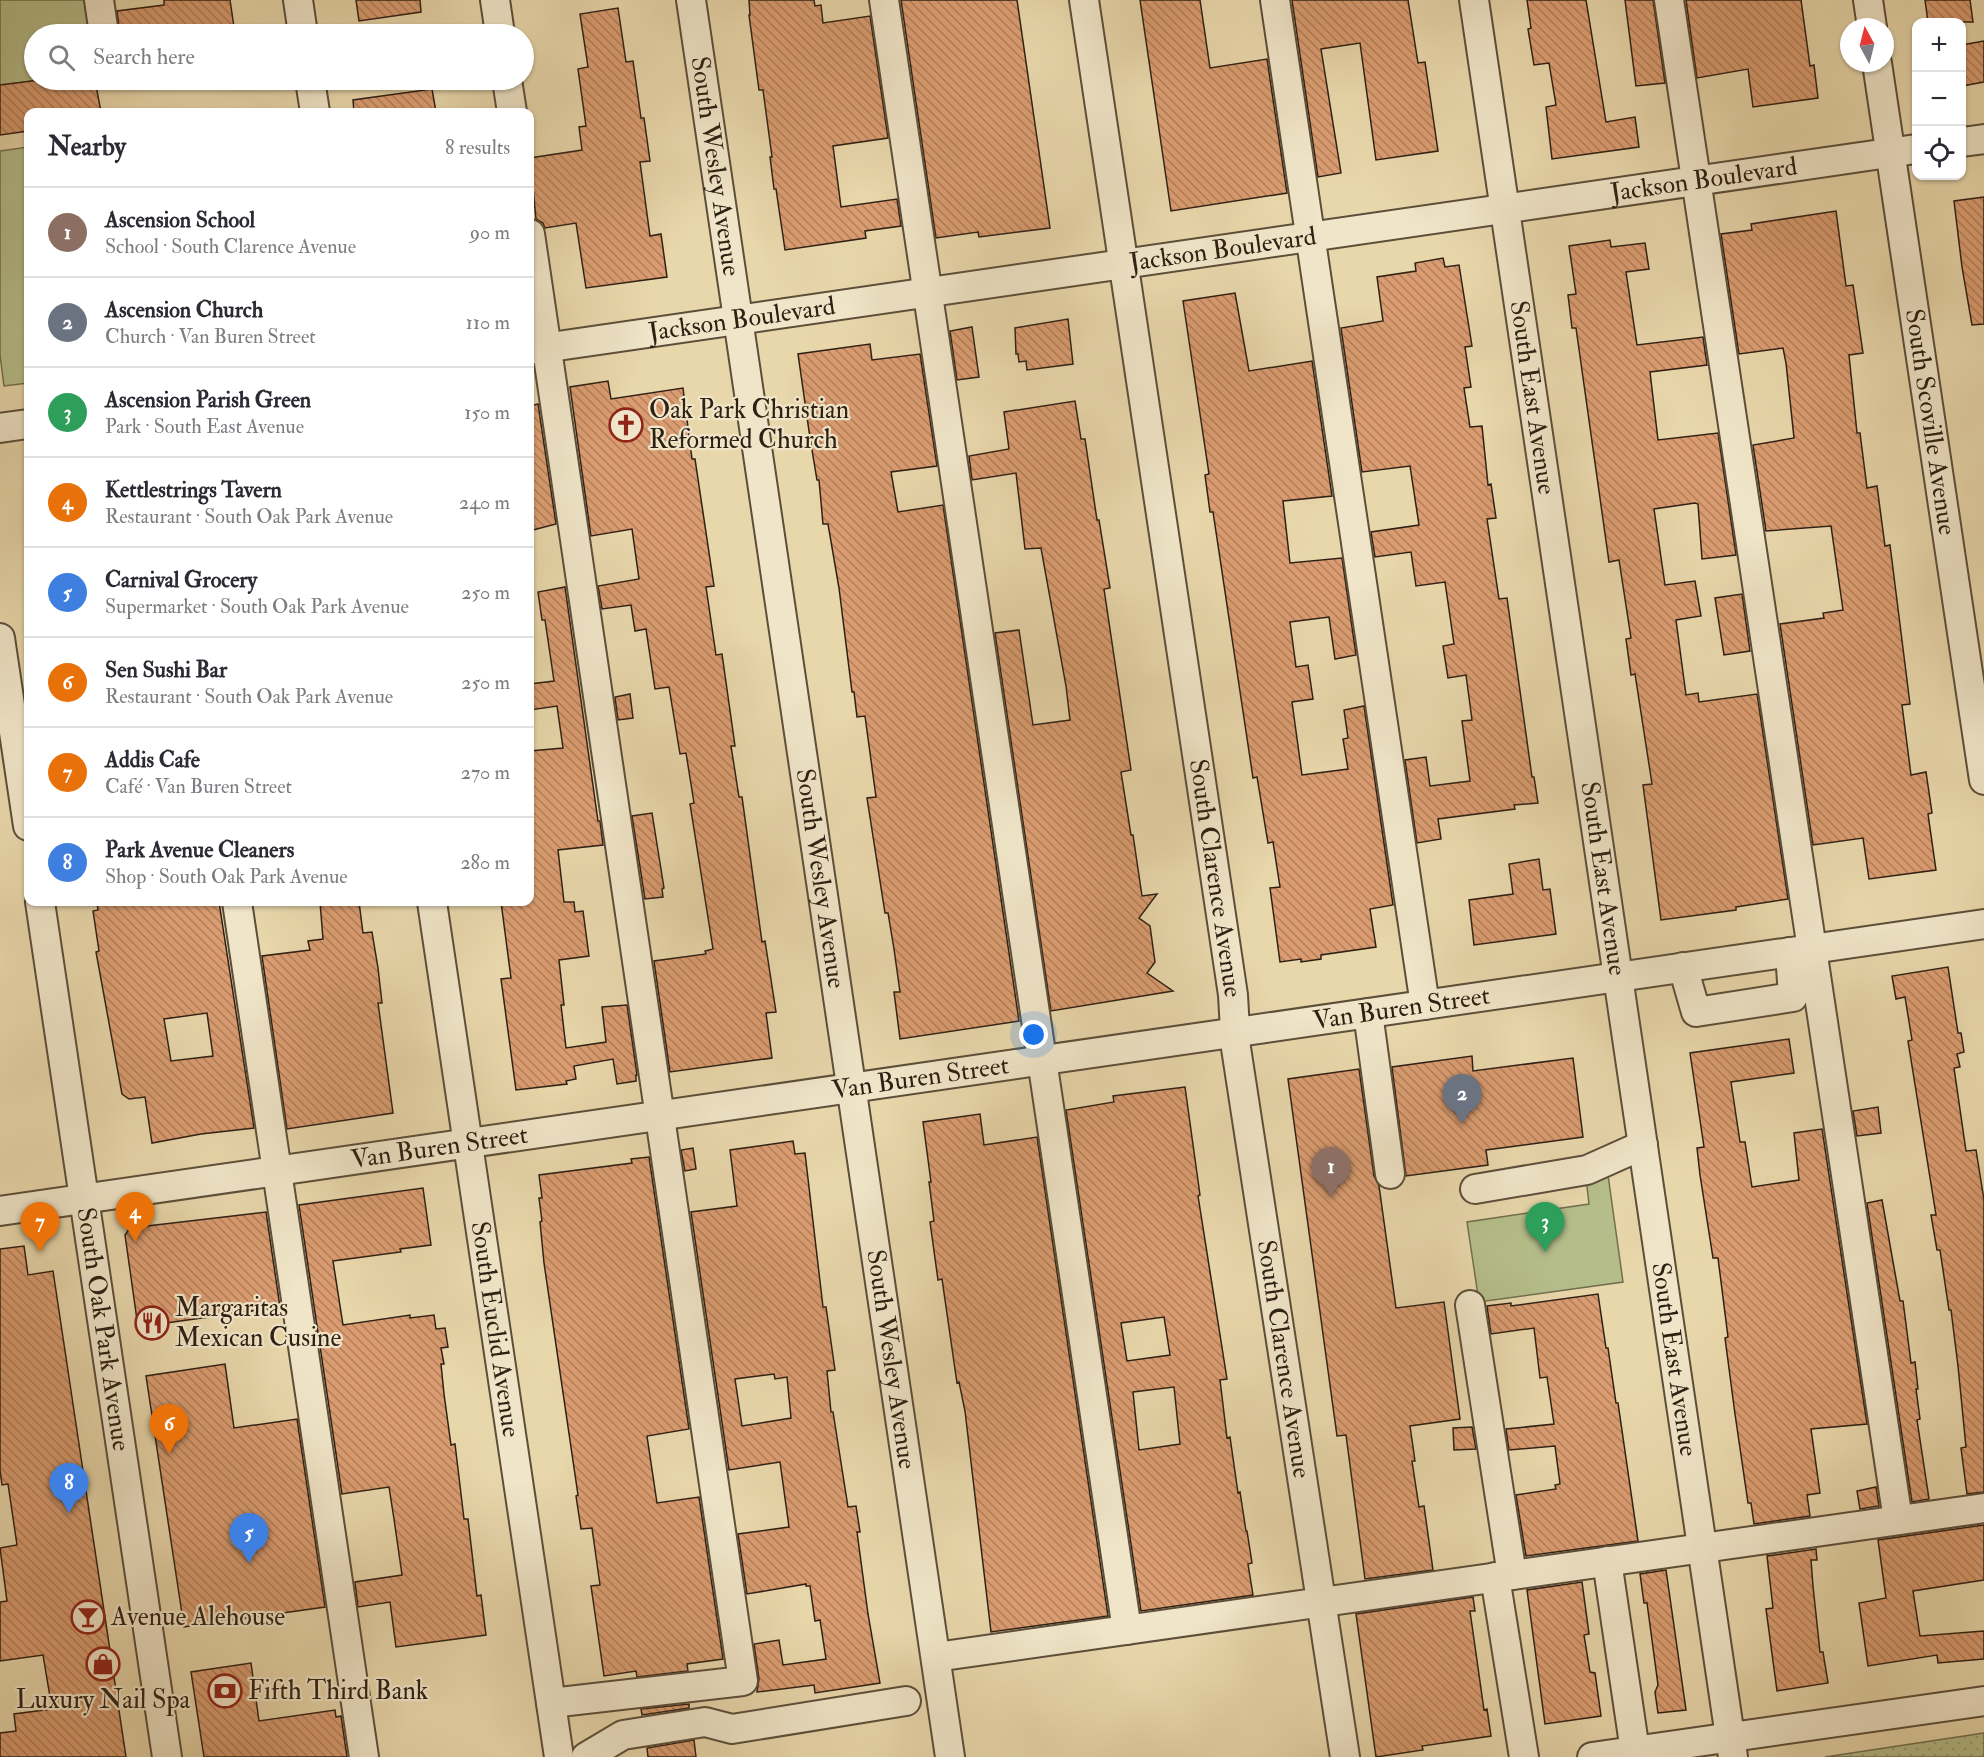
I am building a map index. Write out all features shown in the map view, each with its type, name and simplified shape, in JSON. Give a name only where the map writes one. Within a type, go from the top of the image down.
[{"type":"street","points":[[99,0],[103,24]]},
{"type":"street","points":[[298,0],[302,24]]},
{"type":"street","points":[[495,0],[499,24]]},
{"type":"street","name":"South Wesley Avenue","points":[[691,0],[936,1657],[944,1756]]},
{"type":"street","points":[[884,0],[1127,1630]]},
{"type":"street","name":"South Clarence Avenue","points":[[1084,0],[1233,995],[1236,1048],[1345,1757]]},
{"type":"street","points":[[1275,0],[1425,1005]]},
{"type":"street","name":"South East Avenue","points":[[1474,0],[1731,1747]]},
{"type":"street","points":[[1670,0],[1801,951],[1898,1520]]},
{"type":"street","points":[[1868,0],[1871,18]]},
{"type":"street","name":"South Scoville Avenue","points":[[1880,72],[1904,151],[1984,780]]},
{"type":"street","points":[[312,90],[314,108]]},
{"type":"street","points":[[509,90],[511,108]]},
{"type":"street","points":[[1966,141],[1984,139]]},
{"type":"street","name":"Jackson Boulevard","points":[[538,349],[1124,262],[1904,151]]},
{"type":"street","points":[[534,292],[538,349],[659,1116],[743,1681],[551,1703]]},
{"type":"street","points":[[0,428],[24,425]]},
{"type":"street","points":[[0,638],[24,799]]},
{"type":"street","name":"South Oak Park Avenue","points":[[41,906],[167,1757]]},
{"type":"street","points":[[238,906],[364,1757]]},
{"type":"street","name":"South Euclid Avenue","points":[[433,906],[559,1757]]},
{"type":"street","name":"Van Buren Street","points":[[0,1211],[1984,924]]},
{"type":"street","points":[[1683,967],[1696,1012],[1793,997],[1801,951]]},
{"type":"street","points":[[1368,1013],[1390,1174]]},
{"type":"street","points":[[1475,1189],[1587,1170],[1643,1145]]},
{"type":"street","points":[[1470,1305],[1524,1757]]},
{"type":"street","points":[[936,1657],[1984,1508]]},
{"type":"street","points":[[1607,1561],[1635,1751]]},
{"type":"street","points":[[586,1757],[623,1735],[705,1722],[732,1729],[906,1701]]},
{"type":"street","points":[[1592,1757],[1635,1751],[1731,1747],[1984,1701]]},
{"type":"green space","points":[[0,0],[84,0],[88,24],[24,24],[24,82],[0,85]]},
{"type":"green space","points":[[24,148],[24,384],[4,386],[0,355],[0,151]]},
{"type":"green space","points":[[1608,1175],[1623,1282],[1479,1302],[1467,1222],[1589,1204],[1586,1178]]},
{"type":"green space","points":[[1984,1733],[1984,1757],[1825,1757]]},
{"type":"building","points":[[164,0],[230,0],[234,24],[119,24],[117,11],[164,5]]},
{"type":"building","points":[[356,0],[420,0],[421,12],[359,21]]},
{"type":"building","points":[[749,0],[814,0],[815,6],[821,5],[823,23],[870,16],[888,138],[833,146],[841,207],[897,199],[901,226],[865,231],[866,238],[785,250],[776,189],[774,189],[763,90],[759,90]]},
{"type":"building","points":[[901,0],[1017,0],[1050,228],[979,237],[978,232],[936,238]]},
{"type":"building","points":[[1140,0],[1200,0],[1210,68],[1267,59],[1287,193],[1171,211]]},
{"type":"building","points":[[1292,0],[1408,0],[1418,63],[1425,62],[1438,151],[1376,160],[1360,43],[1321,49],[1341,173],[1318,177]]},
{"type":"building","points":[[1527,0],[1586,0],[1606,122],[1635,117],[1639,147],[1552,159],[1546,107],[1556,105],[1549,63],[1534,65],[1528,29],[1531,28]]},
{"type":"building","points":[[1625,0],[1653,0],[1665,83],[1636,86]]},
{"type":"building","points":[[1686,0],[1801,0],[1810,66],[1814,65],[1818,98],[1753,107],[1748,69],[1697,78]]},
{"type":"building","points":[[1925,0],[1970,0],[1973,22],[1966,22],[1966,18],[1927,18]]},
{"type":"building","points":[[618,8],[626,62],[633,61],[641,118],[644,118],[650,161],[640,162],[650,236],[661,234],[667,277],[586,288],[576,223],[545,228],[543,223],[536,219],[534,157],[582,150],[579,127],[586,126],[578,69],[588,67],[580,14]]},
{"type":"building","points":[[1984,41],[1984,82],[1966,85],[1966,44]]},
{"type":"building","points":[[24,82],[24,90],[97,90],[100,108],[24,108],[24,132],[0,135],[0,85]]},
{"type":"building","points":[[432,90],[435,108],[354,108],[353,100]]},
{"type":"building","points":[[1984,197],[1984,324],[1972,325],[1954,201]]},
{"type":"building","points":[[1836,211],[1846,286],[1853,285],[1863,353],[1849,355],[1857,433],[1860,433],[1867,488],[1877,486],[1885,546],[1890,545],[1910,704],[1902,705],[1911,775],[1926,772],[1932,813],[1928,814],[1936,870],[1869,879],[1863,838],[1813,845],[1780,624],[1824,618],[1823,613],[1843,610],[1831,526],[1766,531],[1753,445],[1794,438],[1786,363],[1783,348],[1739,354],[1721,234],[1752,230],[1751,224]]},
{"type":"building","points":[[1610,240],[1611,247],[1645,243],[1649,269],[1626,272],[1637,345],[1703,337],[1707,365],[1650,372],[1658,440],[1718,433],[1736,555],[1702,559],[1698,504],[1654,509],[1665,585],[1695,581],[1701,616],[1676,620],[1686,695],[1698,693],[1699,702],[1757,694],[1788,899],[1736,907],[1736,910],[1661,920],[1643,785],[1652,784],[1635,674],[1631,675],[1626,639],[1631,638],[1619,560],[1609,562],[1576,328],[1572,328],[1568,295],[1576,294],[1569,246]]},
{"type":"building","points":[[1443,258],[1445,267],[1459,265],[1472,346],[1465,347],[1471,387],[1464,388],[1470,427],[1482,426],[1488,485],[1491,484],[1496,518],[1487,519],[1499,599],[1507,598],[1532,777],[1534,777],[1538,803],[1514,805],[1515,809],[1438,819],[1441,839],[1417,843],[1405,760],[1426,757],[1430,786],[1470,781],[1462,721],[1472,720],[1466,675],[1448,678],[1443,646],[1454,644],[1445,582],[1416,586],[1411,552],[1375,557],[1371,532],[1419,525],[1410,466],[1362,472],[1341,328],[1383,321],[1377,277],[1416,271],[1415,263]]},
{"type":"building","points":[[1235,293],[1249,371],[1312,361],[1332,496],[1283,501],[1290,563],[1342,558],[1356,655],[1335,659],[1329,617],[1290,622],[1296,667],[1308,665],[1313,699],[1292,702],[1302,775],[1348,769],[1343,739],[1348,738],[1344,710],[1364,706],[1393,905],[1370,909],[1376,947],[1321,955],[1321,959],[1301,962],[1301,959],[1280,962],[1270,888],[1280,887],[1273,842],[1268,843],[1257,777],[1253,778],[1213,512],[1210,512],[1205,475],[1209,474],[1183,301]]},
{"type":"building","points":[[1068,319],[1073,364],[1027,370],[1026,361],[1019,362],[1018,354],[1016,354],[1015,328]]},
{"type":"building","points":[[972,327],[979,377],[957,380],[950,331]]},
{"type":"building","points":[[870,344],[872,360],[920,354],[937,466],[891,472],[898,512],[943,505],[1019,1021],[900,1039],[894,992],[900,992],[867,798],[876,797],[865,716],[857,717],[854,692],[852,692],[839,588],[828,524],[823,524],[819,480],[817,480],[810,438],[798,354]]},
{"type":"building","points":[[608,381],[611,399],[683,388],[692,459],[695,459],[714,586],[706,587],[716,655],[722,654],[735,746],[731,746],[739,797],[742,797],[762,942],[765,941],[776,1012],[766,1013],[772,1058],[670,1072],[654,961],[706,954],[705,951],[713,949],[690,804],[694,803],[686,753],[680,754],[669,687],[655,689],[646,629],[635,631],[631,605],[602,609],[598,586],[639,579],[632,529],[591,536],[570,387]]},
{"type":"building","points":[[1075,401],[1081,439],[1085,439],[1110,588],[1104,589],[1131,770],[1121,772],[1131,835],[1133,835],[1142,896],[1157,894],[1139,918],[1150,926],[1155,962],[1147,973],[1173,991],[1051,1011],[995,633],[1019,630],[1033,725],[1070,720],[1066,686],[1041,548],[1025,549],[1016,473],[972,480],[969,456],[1009,449],[1004,412]]},
{"type":"building","points":[[538,404],[556,524],[534,530],[534,405]]},
{"type":"building","points":[[565,587],[603,845],[558,850],[564,902],[574,902],[575,912],[583,911],[589,956],[559,960],[566,1048],[606,1042],[602,1007],[627,1005],[636,1081],[617,1084],[613,1059],[574,1066],[576,1079],[566,1081],[567,1084],[516,1090],[501,979],[511,978],[502,906],[534,906],[534,751],[563,748],[557,706],[534,709],[534,684],[554,681],[545,620],[542,620],[538,592]]},
{"type":"building","points":[[1742,594],[1750,651],[1724,655],[1715,598]]},
{"type":"building","points":[[630,694],[633,718],[618,720],[615,697]]},
{"type":"building","points":[[652,813],[664,888],[662,889],[663,897],[645,899],[632,816]]},
{"type":"building","points":[[1539,859],[1543,890],[1550,889],[1556,934],[1474,945],[1469,900],[1513,894],[1509,864]]},
{"type":"building","points":[[98,906],[220,906],[254,1128],[152,1143],[145,1097],[129,1099],[122,1094],[96,952],[99,951],[93,911],[98,910]],"holes":[[[207,1013],[213,1056],[171,1061],[164,1019]]]},
{"type":"building","points":[[320,906],[360,906],[363,933],[372,932],[378,968],[382,1003],[378,1003],[393,1113],[287,1129],[262,956],[310,950],[308,941],[323,939]]},
{"type":"building","points":[[1948,967],[1958,1033],[1961,1033],[1964,1052],[1957,1054],[1960,1067],[1954,1068],[1966,1151],[1976,1150],[1984,1200],[1984,1492],[1967,1494],[1961,1448],[1966,1447],[1958,1366],[1951,1310],[1949,1310],[1940,1250],[1937,1250],[1931,1215],[1936,1215],[1908,1041],[1912,1040],[1905,997],[1896,999],[1892,976]]},
{"type":"building","points":[[1789,1039],[1794,1073],[1731,1082],[1740,1142],[1745,1142],[1752,1187],[1799,1180],[1794,1133],[1822,1129],[1867,1424],[1811,1429],[1820,1493],[1807,1495],[1810,1516],[1754,1524],[1751,1503],[1748,1503],[1735,1414],[1718,1258],[1713,1258],[1700,1175],[1697,1148],[1704,1147],[1690,1053]]},
{"type":"building","points":[[1472,1056],[1473,1071],[1573,1058],[1583,1137],[1486,1150],[1488,1165],[1406,1176],[1392,1067]]},
{"type":"building","points":[[1359,1069],[1374,1176],[1379,1186],[1396,1308],[1444,1302],[1460,1419],[1410,1426],[1415,1461],[1412,1461],[1419,1507],[1424,1506],[1433,1570],[1365,1579],[1346,1435],[1337,1436],[1288,1079]]},
{"type":"building","points":[[1185,1087],[1200,1195],[1198,1196],[1227,1379],[1220,1380],[1227,1438],[1230,1437],[1238,1493],[1240,1492],[1247,1531],[1252,1563],[1248,1564],[1253,1595],[1141,1611],[1066,1110],[1114,1102],[1113,1096]],"holes":[[[1164,1317],[1170,1355],[1127,1361],[1121,1323]],[[1174,1387],[1180,1444],[1139,1450],[1133,1392]]]},
{"type":"building","points":[[1878,1107],[1881,1133],[1857,1136],[1853,1111]]},
{"type":"building","points":[[980,1114],[984,1145],[1037,1137],[1108,1616],[991,1632],[965,1411],[959,1382],[957,1383],[942,1279],[938,1280],[930,1222],[934,1221],[923,1122]]},
{"type":"building","points":[[793,1141],[795,1154],[805,1153],[823,1307],[826,1307],[835,1370],[827,1371],[831,1412],[833,1412],[848,1507],[856,1506],[860,1532],[857,1532],[868,1614],[880,1683],[815,1693],[814,1685],[757,1692],[759,1679],[754,1644],[779,1640],[783,1665],[826,1659],[820,1620],[815,1621],[810,1586],[806,1584],[747,1594],[738,1534],[789,1527],[780,1462],[729,1470],[691,1212],[737,1206],[730,1150]],"holes":[[[774,1374],[775,1379],[787,1377],[791,1418],[742,1426],[735,1379]]]},
{"type":"building","points":[[693,1148],[696,1169],[685,1171],[681,1150]]},
{"type":"building","points":[[649,1157],[689,1429],[647,1436],[657,1503],[699,1497],[723,1659],[687,1664],[688,1671],[637,1677],[636,1671],[604,1676],[591,1586],[600,1585],[592,1528],[581,1529],[576,1496],[578,1495],[544,1263],[539,1175],[632,1163],[631,1159]]},
{"type":"building","points":[[423,1188],[431,1245],[400,1249],[401,1252],[333,1261],[343,1325],[410,1315],[410,1318],[434,1315],[436,1329],[445,1328],[448,1347],[441,1348],[444,1364],[441,1364],[444,1394],[451,1445],[455,1444],[464,1519],[468,1519],[477,1596],[481,1595],[486,1635],[396,1647],[390,1602],[358,1607],[355,1582],[402,1575],[394,1519],[389,1487],[342,1494],[299,1205]]},
{"type":"building","points":[[1882,1200],[1900,1301],[1903,1301],[1911,1363],[1915,1362],[1920,1419],[1917,1420],[1929,1499],[1912,1502],[1867,1203]]},
{"type":"building","points":[[266,1212],[280,1307],[138,1327],[125,1235],[130,1228]]},
{"type":"building","points":[[24,1246],[28,1275],[53,1271],[126,1757],[0,1757],[0,1733],[16,1731],[14,1714],[52,1709],[43,1655],[0,1661],[0,1602],[7,1601],[0,1548],[17,1545],[8,1484],[2,1485],[0,1470],[0,1249]]},
{"type":"building","points":[[1598,1294],[1616,1403],[1618,1403],[1638,1541],[1526,1556],[1516,1495],[1556,1489],[1555,1485],[1560,1484],[1555,1446],[1509,1450],[1506,1429],[1554,1424],[1547,1377],[1540,1378],[1534,1328],[1491,1334],[1487,1306],[1511,1303],[1511,1306]]},
{"type":"building","points":[[225,1364],[234,1428],[297,1419],[325,1607],[184,1627],[146,1376]]},
{"type":"building","points":[[1472,1427],[1476,1449],[1454,1450],[1453,1428]]},
{"type":"building","points":[[1876,1487],[1879,1506],[1860,1509],[1857,1491]]},
{"type":"building","points":[[1984,1525],[1984,1580],[1913,1591],[1920,1636],[1984,1631],[1984,1659],[1938,1663],[1937,1655],[1868,1666],[1859,1603],[1886,1598],[1878,1540]]},
{"type":"building","points":[[1816,1549],[1817,1560],[1811,1560],[1813,1586],[1820,1652],[1823,1652],[1828,1683],[1777,1691],[1766,1609],[1773,1608],[1767,1556]]},
{"type":"building","points":[[1666,1570],[1686,1710],[1658,1713],[1655,1692],[1658,1685],[1647,1603],[1644,1603],[1640,1574]]},
{"type":"building","points":[[1582,1582],[1589,1634],[1584,1635],[1590,1672],[1595,1673],[1601,1716],[1545,1724],[1527,1590]]},
{"type":"building","points":[[1473,1597],[1475,1611],[1470,1611],[1484,1710],[1487,1709],[1491,1736],[1422,1746],[1423,1750],[1376,1757],[1356,1614]]},
{"type":"building","name":"Fifth Third Bank","points":[[251,1663],[259,1721],[335,1710],[336,1717],[341,1716],[347,1757],[204,1757],[191,1672]]},
{"type":"building","points":[[689,1704],[689,1708],[642,1715],[641,1709]]},
{"type":"building","points":[[694,1740],[696,1757],[648,1757],[647,1748]]},
{"type":"place","name":"Oak Park Christian Reformed Church","points":[[626,425]]},
{"type":"place","name":"Ascension Church","points":[[1462,1124]]},
{"type":"place","name":"Ascension School","points":[[1331,1197]]},
{"type":"place","name":"Kettlestrings Tavern","points":[[135,1242]]},
{"type":"place","name":"Addis Cafe","points":[[40,1252]]},
{"type":"place","name":"Ascension Parish Green","points":[[1545,1252]]},
{"type":"place","name":"Margaritas Mexican Cusine","points":[[152,1323]]},
{"type":"place","name":"Sen Sushi Bar","points":[[169,1454]]},
{"type":"place","name":"Park Avenue Cleaners","points":[[69,1513]]},
{"type":"place","name":"Carnival Grocery","points":[[249,1563]]},
{"type":"place","name":"Avenue Alehouse","points":[[88,1617]]},
{"type":"place","name":"Luxury Nail Spa","points":[[103,1664]]},
{"type":"place","name":"Fifth Third Bank","points":[[225,1691]]}]
